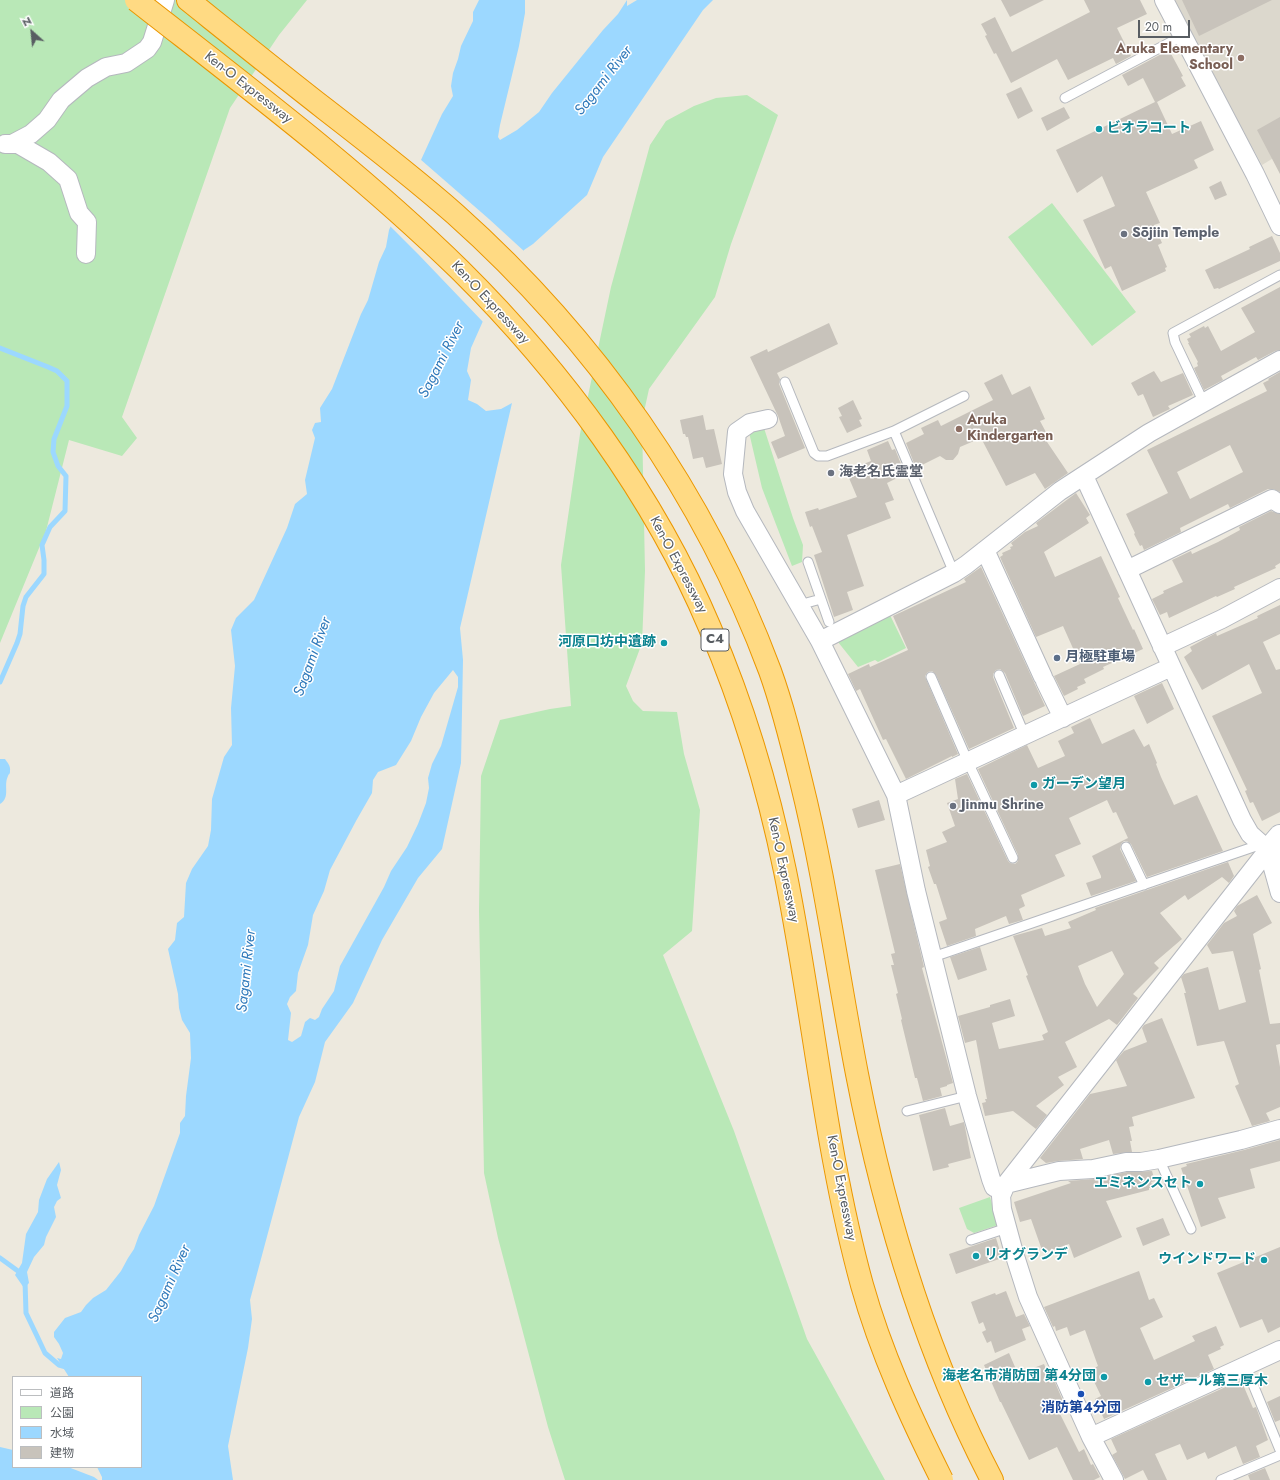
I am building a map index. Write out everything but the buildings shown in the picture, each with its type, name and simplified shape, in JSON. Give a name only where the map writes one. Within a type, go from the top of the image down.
[{"type":"highway","name":"Ken-O Expressway","points":[[136,0],[301,130],[364,182],[418,230],[505,317],[551,369],[592,422],[624,468],[681,567],[709,624],[734,686],[771,811],[785,871],[838,1182],[864,1291],[886,1356],[913,1420],[942,1480]]},
{"type":"highway","points":[[188,0],[390,159],[454,213],[510,265],[556,314],[627,404],[668,463],[701,518],[751,624],[771,675],[788,728],[821,873],[857,1076],[888,1207],[935,1352],[954,1401],[992,1480]]},
{"type":"street","points":[[6,144],[31,134],[47,120],[61,100],[87,78],[106,67],[126,63],[147,49],[152,42],[166,0]]},
{"type":"street","points":[[1164,0],[1280,226]]},
{"type":"street","points":[[6,144],[18,144],[49,162],[68,179],[79,213],[87,222],[86,254]]},
{"type":"street","points":[[820,641],[954,573],[1060,491],[1149,433],[1203,401],[1280,360]]},
{"type":"street","points":[[768,419],[750,423],[737,432],[733,474],[737,492],[745,511],[820,641],[896,795],[916,891],[967,1096],[990,1179],[994,1187],[1005,1187],[1059,1171],[1093,1169],[1126,1162],[1141,1162],[1159,1159],[1241,1140],[1280,1129]]},
{"type":"street","points":[[1084,476],[1242,820],[1250,834],[1273,847]]},
{"type":"street","points":[[1127,570],[1272,499],[1280,504]]},
{"type":"street","points":[[985,550],[1063,718]]},
{"type":"street","points":[[1162,646],[1222,619],[1280,588]]},
{"type":"street","points":[[896,795],[1171,667]]},
{"type":"street","points":[[1273,847],[1280,893]]},
{"type":"street","points":[[1114,1480],[1091,1437],[1028,1297],[1007,1228],[1002,1209],[1001,1196],[1005,1187],[1273,847]]},
{"type":"street","points":[[1091,1437],[1280,1350]]},
{"type":"lane","points":[[1065,98],[1182,36]]},
{"type":"lane","points":[[1203,401],[1175,342],[1173,333],[1280,275]]},
{"type":"lane","points":[[785,382],[814,453],[818,456],[827,456],[894,431],[964,396]]},
{"type":"lane","points":[[894,431],[954,573]]},
{"type":"lane","points":[[808,562],[829,622]]},
{"type":"lane","points":[[799,605],[821,599]]},
{"type":"lane","points":[[999,675],[1025,736]]},
{"type":"lane","points":[[930,676],[1013,858]]},
{"type":"lane","points":[[1126,847],[1144,885]]},
{"type":"lane","points":[[933,958],[1144,885],[1273,847]]},
{"type":"lane","points":[[907,1111],[967,1096]]},
{"type":"lane","points":[[1159,1159],[1190,1229]]},
{"type":"lane","points":[[971,1240],[1007,1228]]},
{"type":"lane","points":[[1246,1365],[1280,1450]]},
{"type":"lane","points":[[1222,1480],[1280,1455]]},
{"type":"shaded area","name":"Aruka Elementary School","points":[[1171,0],[1280,0],[1280,154],[1262,165]]},
{"type":"green space","points":[[0,0],[307,0],[279,35],[230,108],[122,417],[137,438],[122,456],[69,440],[46,531],[0,643]]},
{"type":"green space","points":[[747,95],[778,115],[731,244],[715,297],[649,389],[642,421],[645,571],[642,643],[626,686],[633,701],[643,711],[677,712],[684,754],[700,810],[692,931],[663,955],[734,1131],[807,1339],[885,1480],[565,1480],[548,1427],[498,1238],[484,1173],[479,911],[481,776],[500,720],[571,706],[561,565],[580,434],[611,287],[650,145],[666,121],[694,106],[716,98]]},
{"type":"green space","points":[[1052,203],[1136,312],[1092,346],[1008,237]]},
{"type":"green space","points":[[748,428],[764,428],[803,545],[802,562],[792,566],[762,488]]},
{"type":"green space","points":[[889,613],[906,648],[878,662],[875,660],[858,667],[838,642]]},
{"type":"green space","points":[[990,1197],[998,1225],[974,1233],[967,1229],[959,1208]]},
{"type":"water","name":"Sagami River","points":[[479,0],[525,0],[525,13],[519,46],[500,125],[498,137],[500,140],[517,130],[539,112],[552,93],[603,30],[618,14],[627,0],[627,6],[637,0],[713,0],[703,10],[603,157],[587,195],[533,244],[524,250],[483,321],[471,348],[467,371],[471,380],[468,400],[477,404],[486,411],[501,409],[512,403],[460,628],[463,660],[461,763],[442,849],[418,878],[382,940],[353,1003],[325,1042],[315,1082],[299,1117],[250,1300],[252,1319],[248,1348],[228,1446],[233,1480],[102,1480],[98,1468],[142,1468],[142,1376],[68,1376],[57,1358],[61,1359],[63,1353],[54,1337],[54,1332],[65,1318],[81,1312],[93,1298],[106,1290],[121,1271],[134,1249],[139,1235],[154,1206],[180,1133],[180,1123],[185,1116],[191,1058],[190,1033],[182,1020],[168,949],[175,940],[177,923],[184,917],[186,883],[192,869],[208,846],[211,830],[212,799],[224,757],[232,745],[231,708],[235,666],[231,630],[236,618],[254,600],[287,528],[295,504],[307,494],[305,480],[315,438],[312,430],[315,423],[321,422],[320,408],[332,389],[361,314],[368,300],[379,262],[386,247],[389,230],[442,114],[453,96],[451,86],[453,73],[461,46],[473,21],[473,12]],"holes":[[[453,670],[458,677],[458,687],[441,746],[432,764],[428,778],[429,788],[426,803],[418,824],[407,847],[391,871],[384,887],[340,966],[334,991],[322,1009],[319,1017],[315,1020],[310,1018],[305,1022],[301,1036],[292,1042],[288,1040],[291,1013],[287,1004],[290,997],[296,991],[298,973],[308,945],[313,915],[324,891],[330,870],[372,793],[373,780],[378,772],[396,765],[411,741],[421,717],[434,693]]]},
{"type":"water","points":[[0,759],[5,759],[9,764],[10,773],[6,784],[6,795],[0,804]]},
{"type":"water","points":[[59,1162],[61,1170],[57,1185],[61,1198],[57,1201],[54,1207],[56,1217],[46,1237],[44,1245],[34,1257],[27,1272],[29,1283],[24,1288],[15,1275],[22,1263],[26,1234],[38,1212],[39,1200],[47,1179]]},
{"type":"water","points":[[0,1447],[12,1450],[12,1468],[71,1468],[98,1480],[0,1480]]},
{"type":"pier","points":[[420,159],[525,252],[484,323],[389,225]]},
{"type":"waterway","points":[[0,348],[57,371],[67,381],[67,406],[54,439],[53,452],[58,466],[66,476],[65,511],[50,527],[42,545],[44,574],[26,597],[23,606],[20,634],[0,682]]},
{"type":"waterway","points":[[0,1258],[22,1274]]},
{"type":"waterway","points":[[25,1281],[26,1313],[45,1353],[59,1365],[66,1367]]},
{"type":"place","name":"Aruka Elementary School","points":[[1241,58]]},
{"type":"place","name":"ビオラコート","points":[[1099,129]]},
{"type":"place","name":"Sōjiin Temple","points":[[1124,234]]},
{"type":"place","name":"Aruka Kindergarten","points":[[959,429]]},
{"type":"place","name":"海老名氏霊堂","points":[[831,473]]},
{"type":"place","name":"河原口坊中遺跡","points":[[664,643]]},
{"type":"place","name":"月極駐車場","points":[[1057,658]]},
{"type":"place","name":"ガーデン望月","points":[[1034,785]]},
{"type":"place","name":"Jinmu Shrine","points":[[953,806]]},
{"type":"place","name":"エミネンスセト","points":[[1200,1184]]},
{"type":"place","name":"リオグランデ","points":[[976,1256]]},
{"type":"place","name":"ウインドワード","points":[[1264,1260]]},
{"type":"place","name":"海老名市消防団 第4分団","points":[[1104,1377]]},
{"type":"place","name":"セザール第三厚木","points":[[1148,1382]]},
{"type":"place","name":"消防第4分団","points":[[1081,1394]]}]
